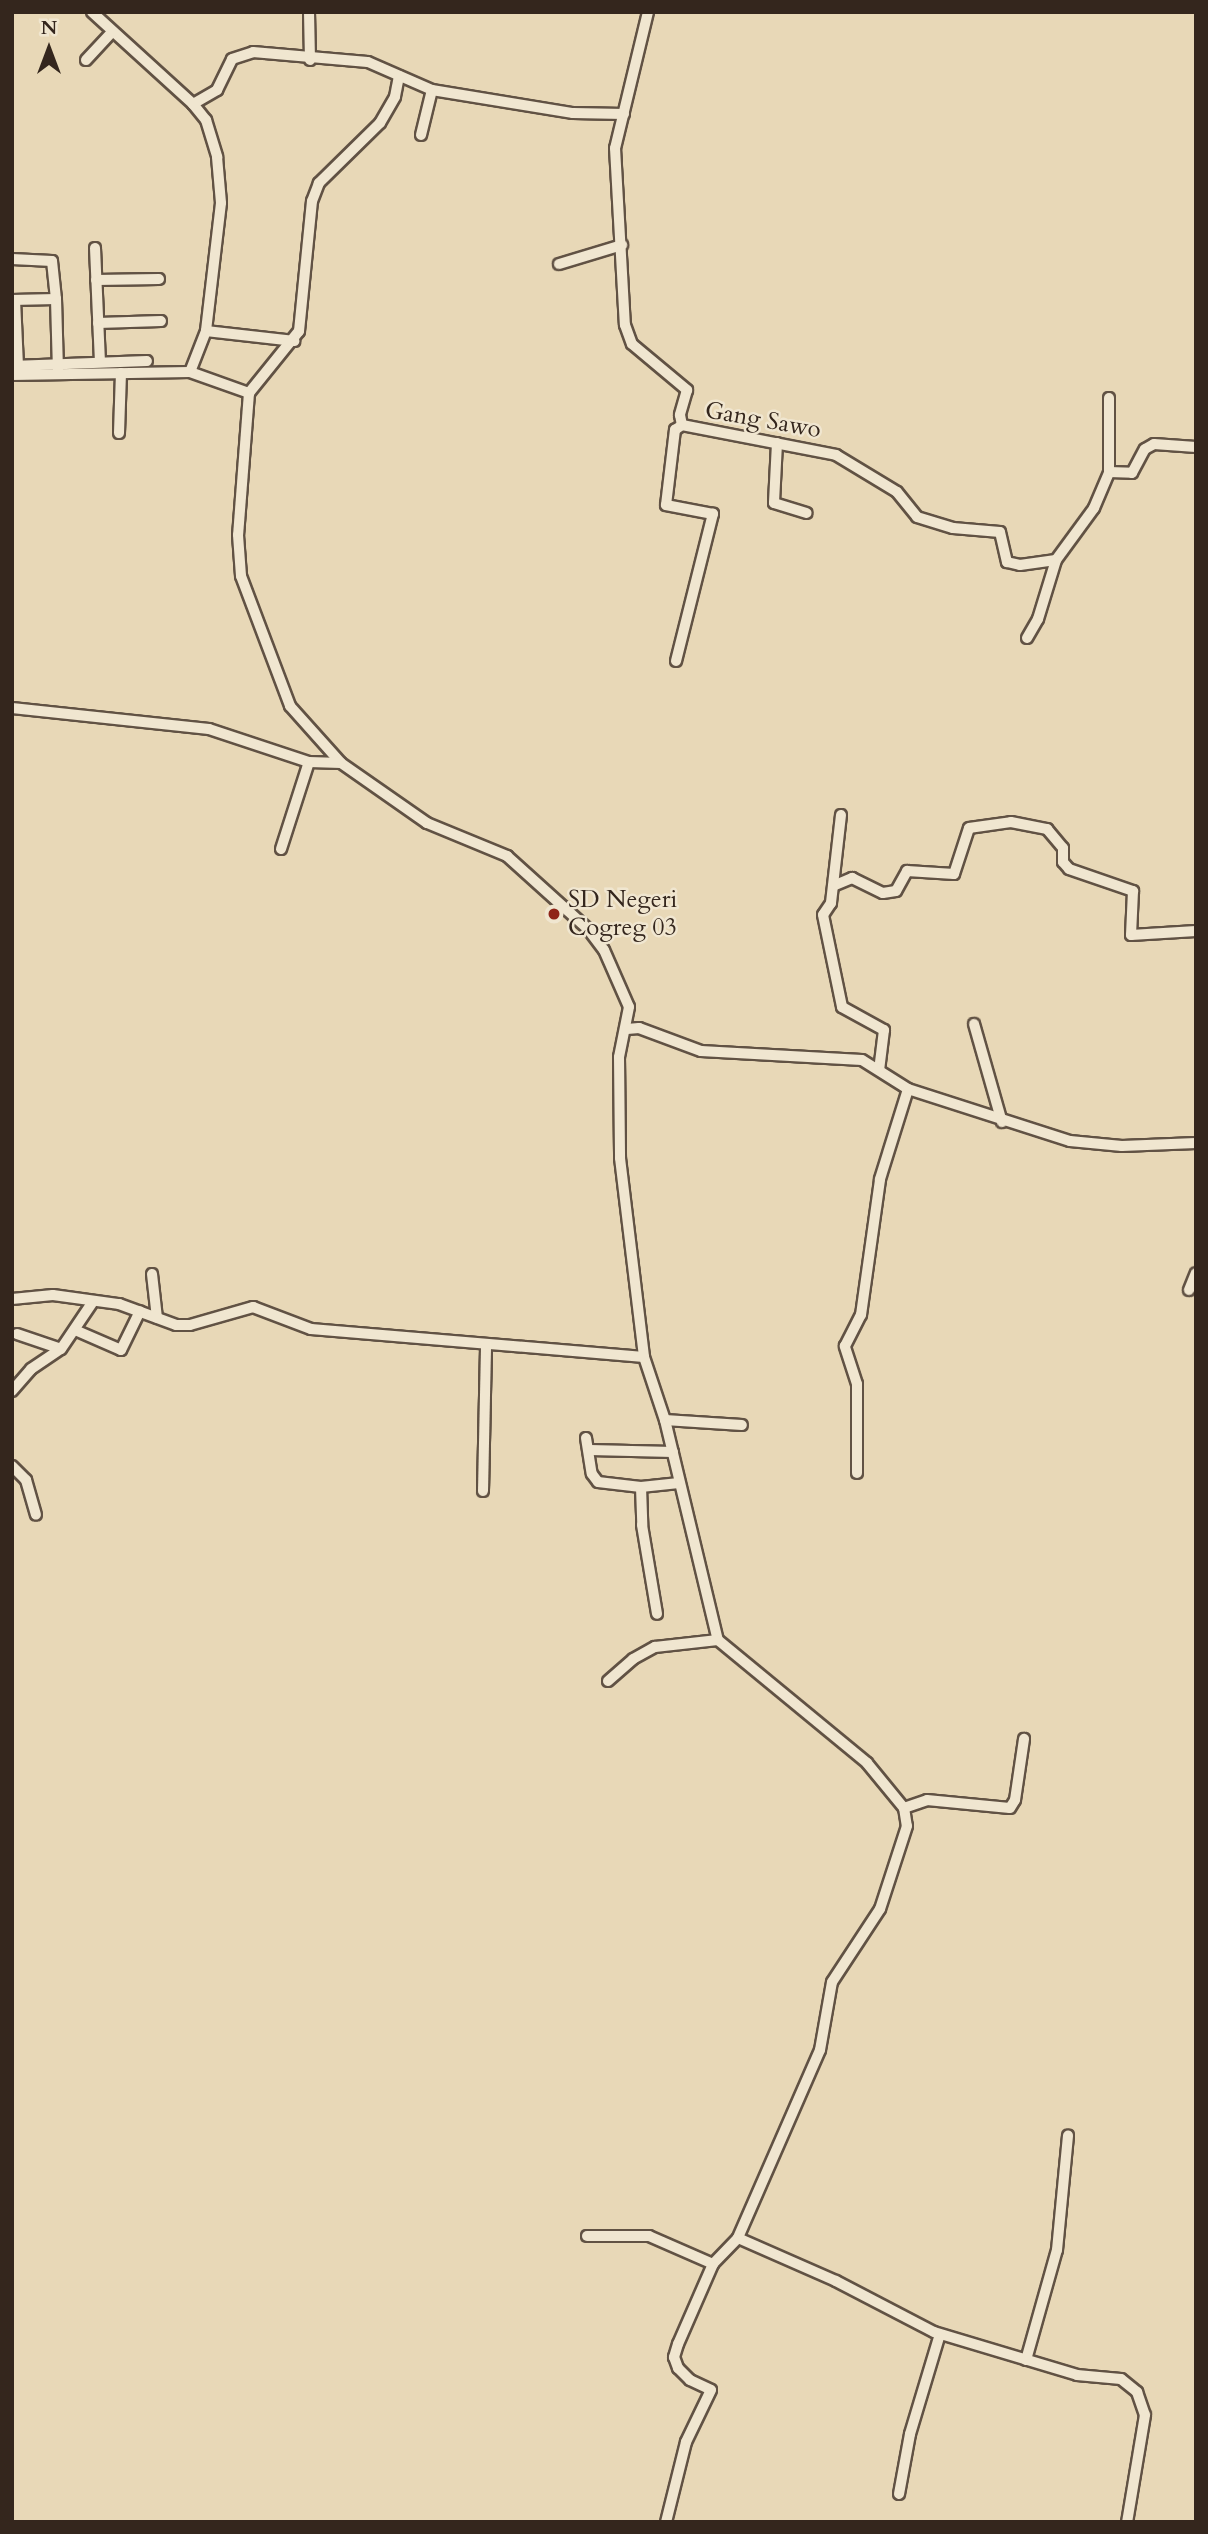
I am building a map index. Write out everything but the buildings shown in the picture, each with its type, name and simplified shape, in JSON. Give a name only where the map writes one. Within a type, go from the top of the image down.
[{"type":"street","points":[[92,12],[193,104],[208,127],[222,180],[206,331],[190,372]]},
{"type":"street","points":[[309,12],[310,60]]},
{"type":"street","name":"Gang Sawo","points":[[648,12],[615,148],[628,338],[687,390],[680,415],[682,425],[777,443],[847,460],[897,492],[923,519],[1000,532],[1009,565],[1056,560]]},
{"type":"street","points":[[86,60],[112,32]]},
{"type":"street","points":[[193,104],[213,95],[237,55],[253,52],[310,60],[368,62],[432,90],[573,113],[624,114]]},
{"type":"street","points":[[399,76],[389,111],[319,183],[312,201],[302,320],[294,341],[249,393],[237,535],[241,576],[290,706],[341,763],[427,823],[507,856],[550,893],[604,950],[626,996],[627,1029],[619,1057],[620,1158],[644,1357],[666,1420],[718,1640],[867,1763],[904,1808],[906,1835],[888,1892],[872,1926],[832,1982],[820,2050],[738,2238],[713,2264],[674,2357],[690,2380],[711,2390],[686,2442],[666,2522]]},
{"type":"street","points":[[421,135],[432,90]]},
{"type":"street","points":[[559,264],[622,245]]},
{"type":"street","points":[[94,248],[100,362]]},
{"type":"street","points":[[12,259],[52,261],[56,299],[57,369]]},
{"type":"street","points":[[96,280],[159,279]]},
{"type":"street","points":[[56,299],[14,300],[14,369],[121,373],[190,372],[249,393]]},
{"type":"street","points":[[98,323],[161,321]]},
{"type":"street","points":[[206,331],[294,341]]},
{"type":"street","points":[[57,369],[100,362],[147,361]]},
{"type":"street","points":[[119,433],[121,373]]},
{"type":"street","points":[[1027,638],[1038,618],[1056,560],[1086,522],[1109,472],[1109,398]]},
{"type":"street","points":[[676,661],[713,514],[666,505],[675,430],[682,425]]},
{"type":"street","points":[[777,443],[774,503],[807,513]]},
{"type":"street","points":[[1109,472],[1132,473],[1145,449],[1154,444],[1196,447]]},
{"type":"street","points":[[12,708],[87,719],[190,725],[309,762],[341,763]]},
{"type":"street","points":[[281,849],[309,762]]},
{"type":"street","points":[[841,815],[833,886],[823,915],[835,990],[842,1007],[882,1027],[878,1068]]},
{"type":"street","points":[[833,886],[852,878],[883,893],[896,891],[907,871],[954,874],[969,828],[1011,822],[1047,829],[1063,848],[1063,862],[1069,869],[1133,891],[1131,935],[1196,931]]},
{"type":"street","points":[[974,1024],[1002,1122]]},
{"type":"street","points":[[627,1029],[639,1028],[701,1051],[850,1058],[878,1068],[908,1089],[1002,1122],[1095,1144],[1196,1143]]},
{"type":"street","points":[[857,1474],[857,1384],[845,1346],[861,1315],[878,1189],[908,1089]]},
{"type":"street","points":[[1189,1290],[1196,1273]]},
{"type":"street","points":[[152,1274],[157,1318]]},
{"type":"street","points":[[12,1298],[53,1295],[140,1311],[157,1318],[190,1325],[253,1307],[311,1329],[644,1357]]},
{"type":"street","points":[[12,1391],[31,1369],[61,1349],[92,1303]]},
{"type":"street","points":[[75,1330],[121,1350],[140,1311]]},
{"type":"street","points":[[17,1334],[61,1349]]},
{"type":"street","points":[[483,1491],[486,1344]]},
{"type":"street","points":[[666,1420],[742,1425]]},
{"type":"street","points":[[586,1438],[592,1474],[598,1482],[641,1488],[680,1483]]},
{"type":"street","points":[[590,1450],[673,1452]]},
{"type":"street","points":[[12,1466],[26,1480],[36,1515]]},
{"type":"street","points":[[641,1488],[642,1525],[657,1614]]},
{"type":"street","points":[[608,1681],[633,1659],[655,1647],[718,1640]]},
{"type":"street","points":[[904,1808],[927,1800],[1010,1808],[1015,1800],[1024,1739]]},
{"type":"street","points":[[1026,2360],[1057,2250],[1068,2136]]},
{"type":"street","points":[[587,2236],[649,2236],[713,2264]]},
{"type":"street","points":[[738,2238],[940,2334],[1077,2375],[1113,2376],[1137,2392],[1145,2415],[1127,2522]]},
{"type":"street","points":[[900,2494],[910,2434],[940,2334]]},
{"type":"place","name":"SD Negeri Cogreg 03","points":[[554,914]]}]
